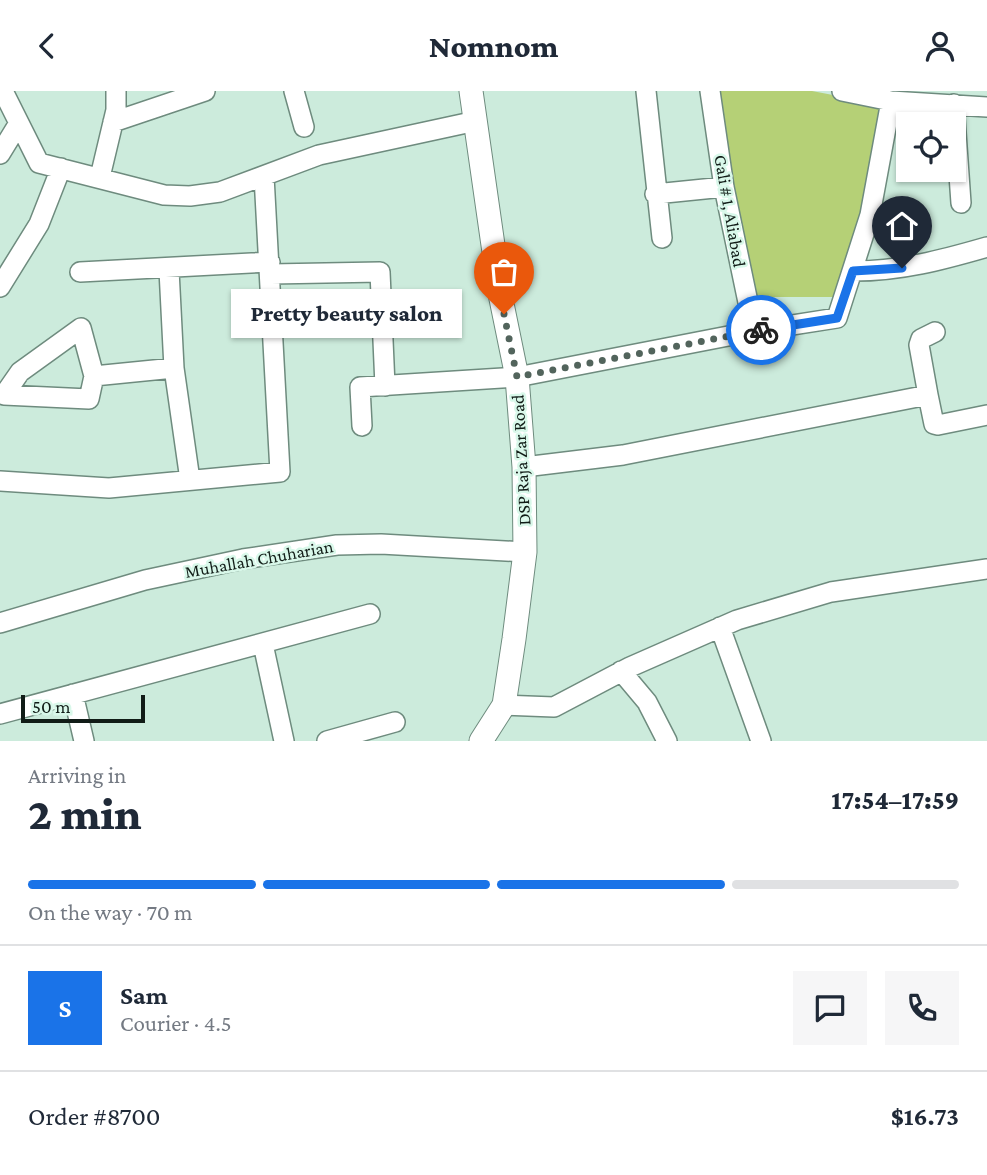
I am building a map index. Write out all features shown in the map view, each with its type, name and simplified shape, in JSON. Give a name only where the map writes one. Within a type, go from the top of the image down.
[{"type":"street","points":[[3,91],[39,163],[164,195],[190,196],[220,192],[319,155],[476,121]]},
{"type":"street","points":[[100,177],[113,122],[116,91]]},
{"type":"street","points":[[113,122],[205,91]]},
{"type":"street","points":[[294,91],[304,127]]},
{"type":"street","name":"DSP Raja Zar Road","points":[[471,91],[500,294],[517,377],[524,467],[525,552],[504,705],[489,738]]},
{"type":"street","points":[[646,91],[655,194],[662,239]]},
{"type":"street","name":"Gali # 1, Aliabad","points":[[710,91],[724,187],[754,331]]},
{"type":"street","points":[[842,91],[891,101],[987,105],[986,91]]},
{"type":"street","points":[[362,426],[360,387],[517,377],[754,331],[837,318],[870,215],[891,101]]},
{"type":"street","points":[[954,104],[961,202]]},
{"type":"street","points":[[0,154],[19,123]]},
{"type":"street","points":[[0,287],[39,224],[61,168]]},
{"type":"street","points":[[0,481],[109,488],[280,472],[264,176]]},
{"type":"street","points":[[655,194],[724,187]]},
{"type":"street","points":[[853,271],[883,271],[922,266],[987,247]]},
{"type":"street","points":[[80,272],[271,267],[380,272],[385,386]]},
{"type":"street","points":[[169,270],[174,368],[190,479]]},
{"type":"street","points":[[81,328],[94,376],[89,399],[2,398],[20,372],[81,328]]},
{"type":"street","points":[[935,332],[921,339],[919,345],[934,423],[938,425],[987,415]]},
{"type":"street","points":[[94,376],[174,368]]},
{"type":"street","points":[[524,467],[623,455],[928,395]]},
{"type":"street","name":"Muhallah Chuharian","points":[[0,623],[145,580],[243,559],[337,545],[381,544],[525,552]]},
{"type":"street","points":[[504,705],[554,707],[621,671],[720,627],[831,592],[987,569]]},
{"type":"street","points":[[0,714],[370,614]]},
{"type":"street","points":[[720,627],[761,741]]},
{"type":"street","points":[[263,644],[285,741]]},
{"type":"street","points":[[621,671],[647,702],[667,741]]},
{"type":"street","points":[[73,694],[84,741]]},
{"type":"street","points":[[327,741],[394,723]]},
{"type":"green space","points":[[715,91],[812,91],[885,105],[862,226],[836,297],[752,297]]},
{"type":"way so far","points":[[504,314],[517,377],[761,330]]},
{"type":"place","name":"Pretty beauty salon","points":[[504,314]]},
{"type":"route","points":[[761,330],[837,318],[853,271],[902,268]]}]
